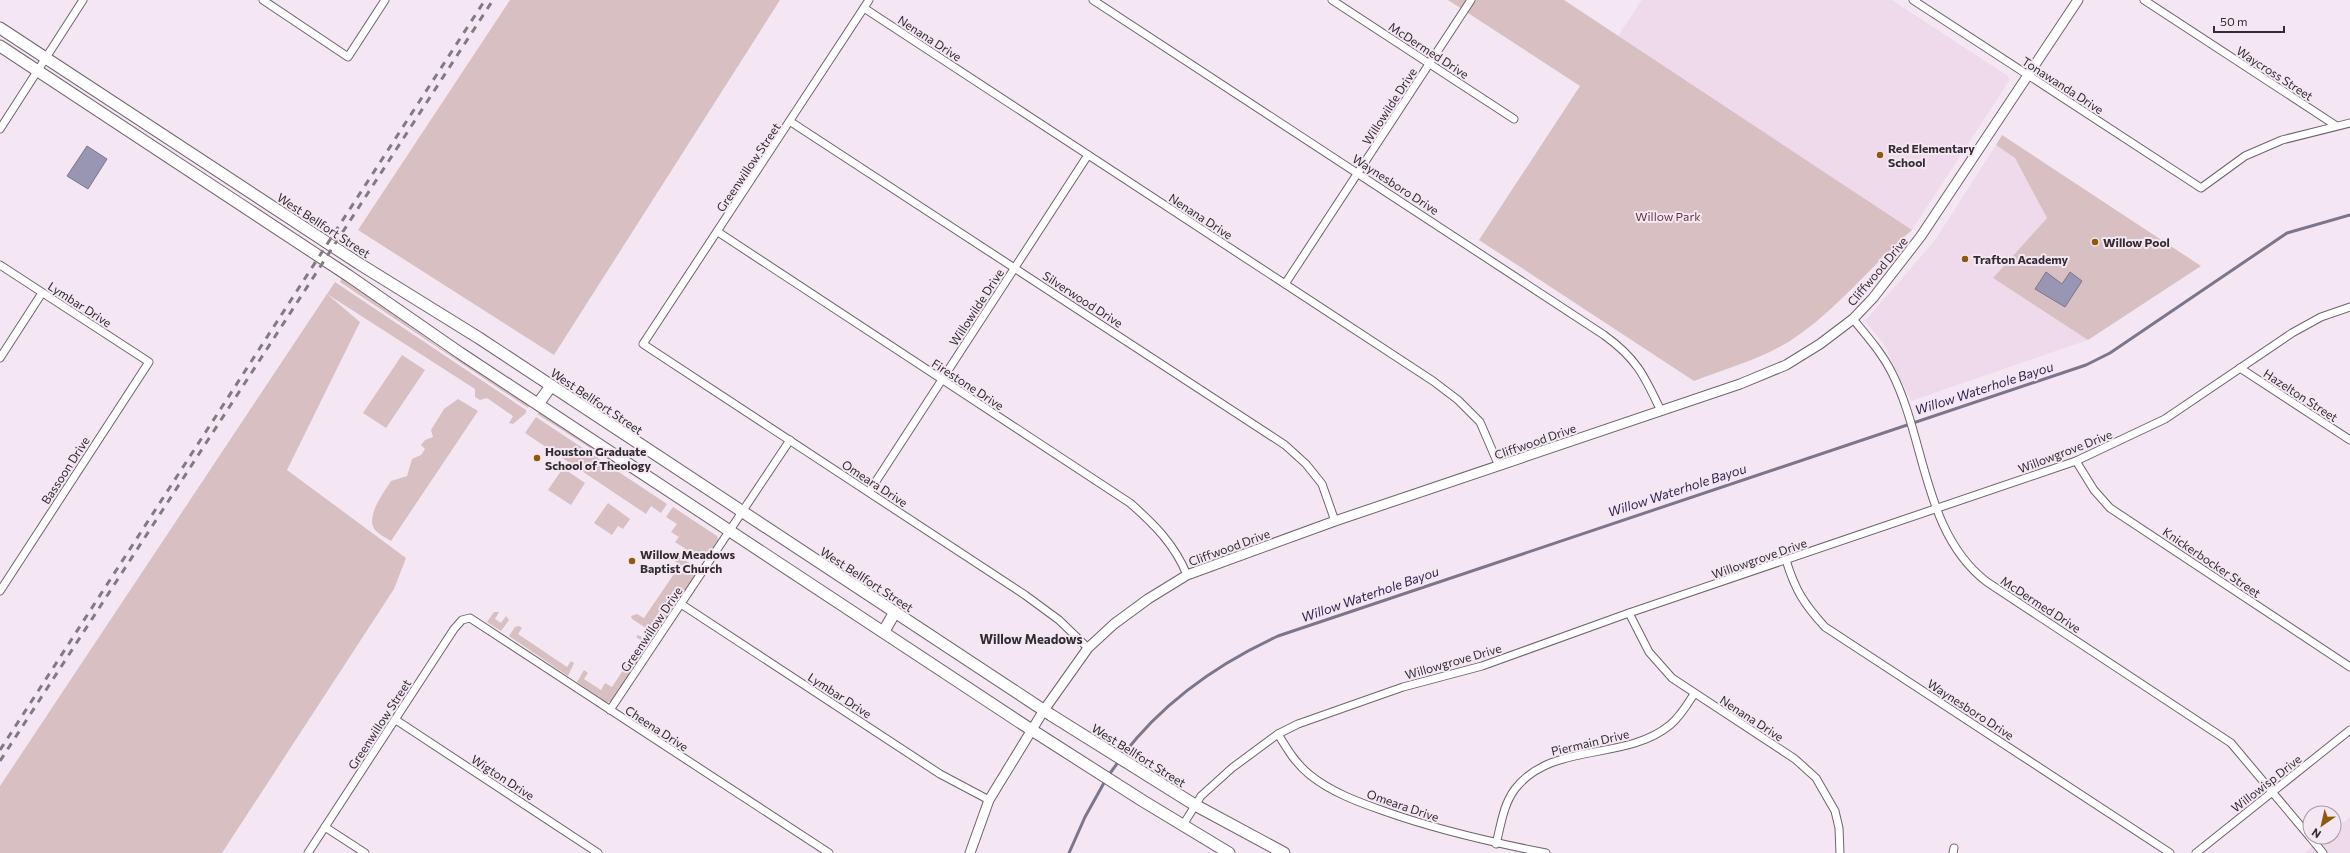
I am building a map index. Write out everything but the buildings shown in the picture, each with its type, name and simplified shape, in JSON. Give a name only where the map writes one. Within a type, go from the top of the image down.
[{"type":"main road","name":"West Bellfort Street","points":[[0,28],[358,263],[479,338],[741,512],[1044,710],[1195,806],[1284,853]]},
{"type":"main road","points":[[0,46],[349,276],[460,353],[730,529],[1032,730],[1130,793],[1229,853]]},
{"type":"main road","points":[[145,142],[154,129]]},
{"type":"main road","points":[[538,404],[551,386]]},
{"type":"main road","points":[[884,631],[894,612]]},
{"type":"street","points":[[0,129],[84,0]]},
{"type":"street","points":[[262,0],[348,57],[384,0]]},
{"type":"street","name":"Greenwillow Street","points":[[643,344],[791,122],[870,0]]},
{"type":"street","name":"Waynesboro Drive","points":[[1094,0],[1625,350],[1636,363],[1661,411]]},
{"type":"street","name":"McDermed Drive","points":[[1332,0],[1514,119]]},
{"type":"street","name":"Willowilde Drive","points":[[1285,284],[1471,0]]},
{"type":"street","name":"Tonawanda Drive","points":[[1913,0],[2201,188],[2245,156],[2282,140],[2335,125]]},
{"type":"street","name":"Cliffwood Drive","points":[[970,853],[989,800],[1044,710],[1088,648],[1114,624],[1148,599],[1187,575],[1335,521],[1740,384],[1786,365],[1820,344],[1853,319],[1873,298],[1921,236],[2078,0]]},
{"type":"street","name":"Waycross Street","points":[[2144,0],[2335,125]]},
{"type":"street","name":"Nenana Drive","points":[[864,8],[1433,381],[1458,400],[1480,422],[1499,466]]},
{"type":"street","name":"Silverwood Drive","points":[[791,122],[1285,445],[1306,464],[1322,484],[1335,521]]},
{"type":"street","points":[[2335,125],[2350,123]]},
{"type":"street","name":"Willowilde Drive","points":[[869,492],[1088,155]]},
{"type":"street","name":"Firestone Drive","points":[[718,232],[1130,503],[1155,525],[1181,560],[1187,575]]},
{"type":"street","name":"Lymbar Drive","points":[[0,265],[149,362]]},
{"type":"street","points":[[0,358],[42,293]]},
{"type":"street","name":"Willowgrove Drive","points":[[1183,825],[1201,796],[1232,768],[1278,734],[1341,708],[1403,687],[1482,666],[1629,613],[2076,461],[2165,420],[2307,324],[2350,308]]},
{"type":"street","name":"McDermed Drive","points":[[1853,319],[1881,354],[1892,373],[1904,405],[1937,508],[1951,540],[1960,556],[1978,574],[2216,731],[2246,758],[2302,827]]},
{"type":"street","name":"Omeara Drive","points":[[643,344],[1025,595],[1059,620],[1088,648]]},
{"type":"street","name":"Bassoon Drive","points":[[0,591],[149,362]]},
{"type":"street","name":"Hazelton Street","points":[[2240,368],[2350,440]]},
{"type":"street","name":"Greenwillow Drive","points":[[610,710],[790,440]]},
{"type":"street","name":"Knickerbocker Street","points":[[2076,461],[2094,490],[2110,508],[2350,667]]},
{"type":"street","name":"Waynesboro Drive","points":[[1786,560],[1793,586],[1809,609],[1825,627],[2170,853]]},
{"type":"street","name":"Lymbar Drive","points":[[680,604],[940,774],[989,800]]},
{"type":"street","name":"Nenana Drive","points":[[1629,613],[1640,637],[1656,661],[1672,678],[1694,694],[1795,759],[1816,778],[1834,811],[1839,828],[1840,853]]},
{"type":"street","name":"Greenwillow Street","points":[[308,853],[459,623],[465,618],[474,620]]},
{"type":"street","name":"Cheena Drive","points":[[474,620],[829,853]]},
{"type":"street","name":"Piermain Drive","points":[[1496,844],[1507,803],[1515,790],[1530,774],[1553,762],[1644,740],[1670,725],[1694,694]]},
{"type":"street","name":"Wigton Drive","points":[[396,720],[598,853]]},
{"type":"street","name":"Willowisp Drive","points":[[2196,853],[2350,730]]},
{"type":"street","name":"Omeara Drive","points":[[1278,734],[1300,766],[1311,775],[1342,794],[1426,826],[1496,844],[1546,853]]},
{"type":"street","points":[[326,827],[365,853]]},
{"type":"street","name":"McDermed Drive","points":[[2316,845],[2323,853]]},
{"type":"shaded area","name":"Red Elementary School","points":[[1642,0],[1892,0],[2008,76],[2009,81],[1912,230],[1618,36]]},
{"type":"shaded area","name":"Trafton Academy","points":[[1996,145],[2015,158],[2047,218],[1993,278],[2088,340],[1911,401],[1883,343],[1865,321],[1935,240]]},
{"type":"shaded area","points":[[87,146],[107,159],[88,189],[67,176]]},
{"type":"shaded area","points":[[2046,272],[2062,284],[2070,272],[2082,281],[2065,307],[2035,289]]},
{"type":"shaded area","points":[[2350,817],[2350,853],[2304,853],[2314,845],[2342,845],[2342,824]]},
{"type":"green space","points":[[510,0],[780,0],[554,355],[358,230]]},
{"type":"green space","name":"Willow Park","points":[[1448,0],[1564,0],[1912,230],[1823,316],[1790,341],[1755,358],[1694,381],[1479,240],[1580,86]]},
{"type":"green space","name":"Willow Pool","points":[[2002,135],[2201,266],[2088,340],[1993,278],[2047,218],[2015,158],[1996,145]]},
{"type":"green space","points":[[342,278],[439,347],[529,406],[528,408],[340,282]]},
{"type":"green space","points":[[335,282],[526,410],[526,413],[513,424],[509,423],[513,416],[487,398],[480,400],[475,397],[475,389],[327,294]]},
{"type":"green space","points":[[327,294],[360,322],[287,470],[406,558],[394,589],[222,853],[0,853],[0,786]]},
{"type":"green space","points":[[402,355],[425,370],[386,428],[363,413]]},
{"type":"green space","points":[[458,399],[478,411],[391,541],[375,530],[373,525],[372,518],[380,498],[391,481],[407,476],[412,459],[421,455],[425,449],[421,445],[425,440],[433,437],[431,430],[444,409]]},
{"type":"green space","points":[[540,413],[690,512],[537,414]]},
{"type":"green space","points":[[536,417],[667,504],[661,513],[651,506],[646,514],[525,433]]},
{"type":"green space","points":[[563,468],[585,483],[571,505],[548,490]]},
{"type":"green space","points":[[608,503],[630,519],[623,529],[618,526],[612,535],[594,523]]},
{"type":"green space","points":[[673,507],[717,536],[718,540],[704,561],[675,542],[679,537],[671,532],[677,524],[666,517]]},
{"type":"green space","points":[[678,556],[699,569],[659,630],[649,630],[632,619],[631,616],[637,614],[644,618],[680,565],[675,561]]},
{"type":"green space","points":[[494,612],[499,612],[495,619],[501,623],[506,616],[509,620],[501,631],[487,622]]},
{"type":"green space","points":[[519,626],[522,628],[518,634],[567,667],[571,661],[574,663],[568,676],[509,636],[515,627]]},
{"type":"green space","points":[[638,635],[650,641],[651,644],[611,702],[606,702],[577,682],[584,670],[588,673],[584,679],[601,690],[605,683],[612,687],[642,641],[636,637]]},
{"type":"waterway","name":"Willow Waterhole Bayou","points":[[1122,756],[1155,718],[1192,686],[1234,659],[1278,636],[2086,365],[2110,353],[2287,233],[2350,215]]},
{"type":"waterway","name":"Willow Waterhole Bayou","points":[[1108,776],[1119,761]]},
{"type":"waterway","name":"Willow Waterhole Bayou","points":[[1069,853],[1085,817],[1105,781]]},
{"type":"railway","points":[[0,750],[485,0]]},
{"type":"railway","points":[[0,761],[493,0]]},
{"type":"place","name":"Red Elementary School","points":[[1880,155]]},
{"type":"place","name":"Willow Pool","points":[[2095,242]]},
{"type":"place","name":"Trafton Academy","points":[[1965,259]]},
{"type":"place","name":"Houston Graduate School of Theology","points":[[537,458]]},
{"type":"place","name":"Willow Meadows Baptist Church","points":[[632,561]]},
{"type":"district","name":"Willow Meadows","points":[[1031,639]]}]
